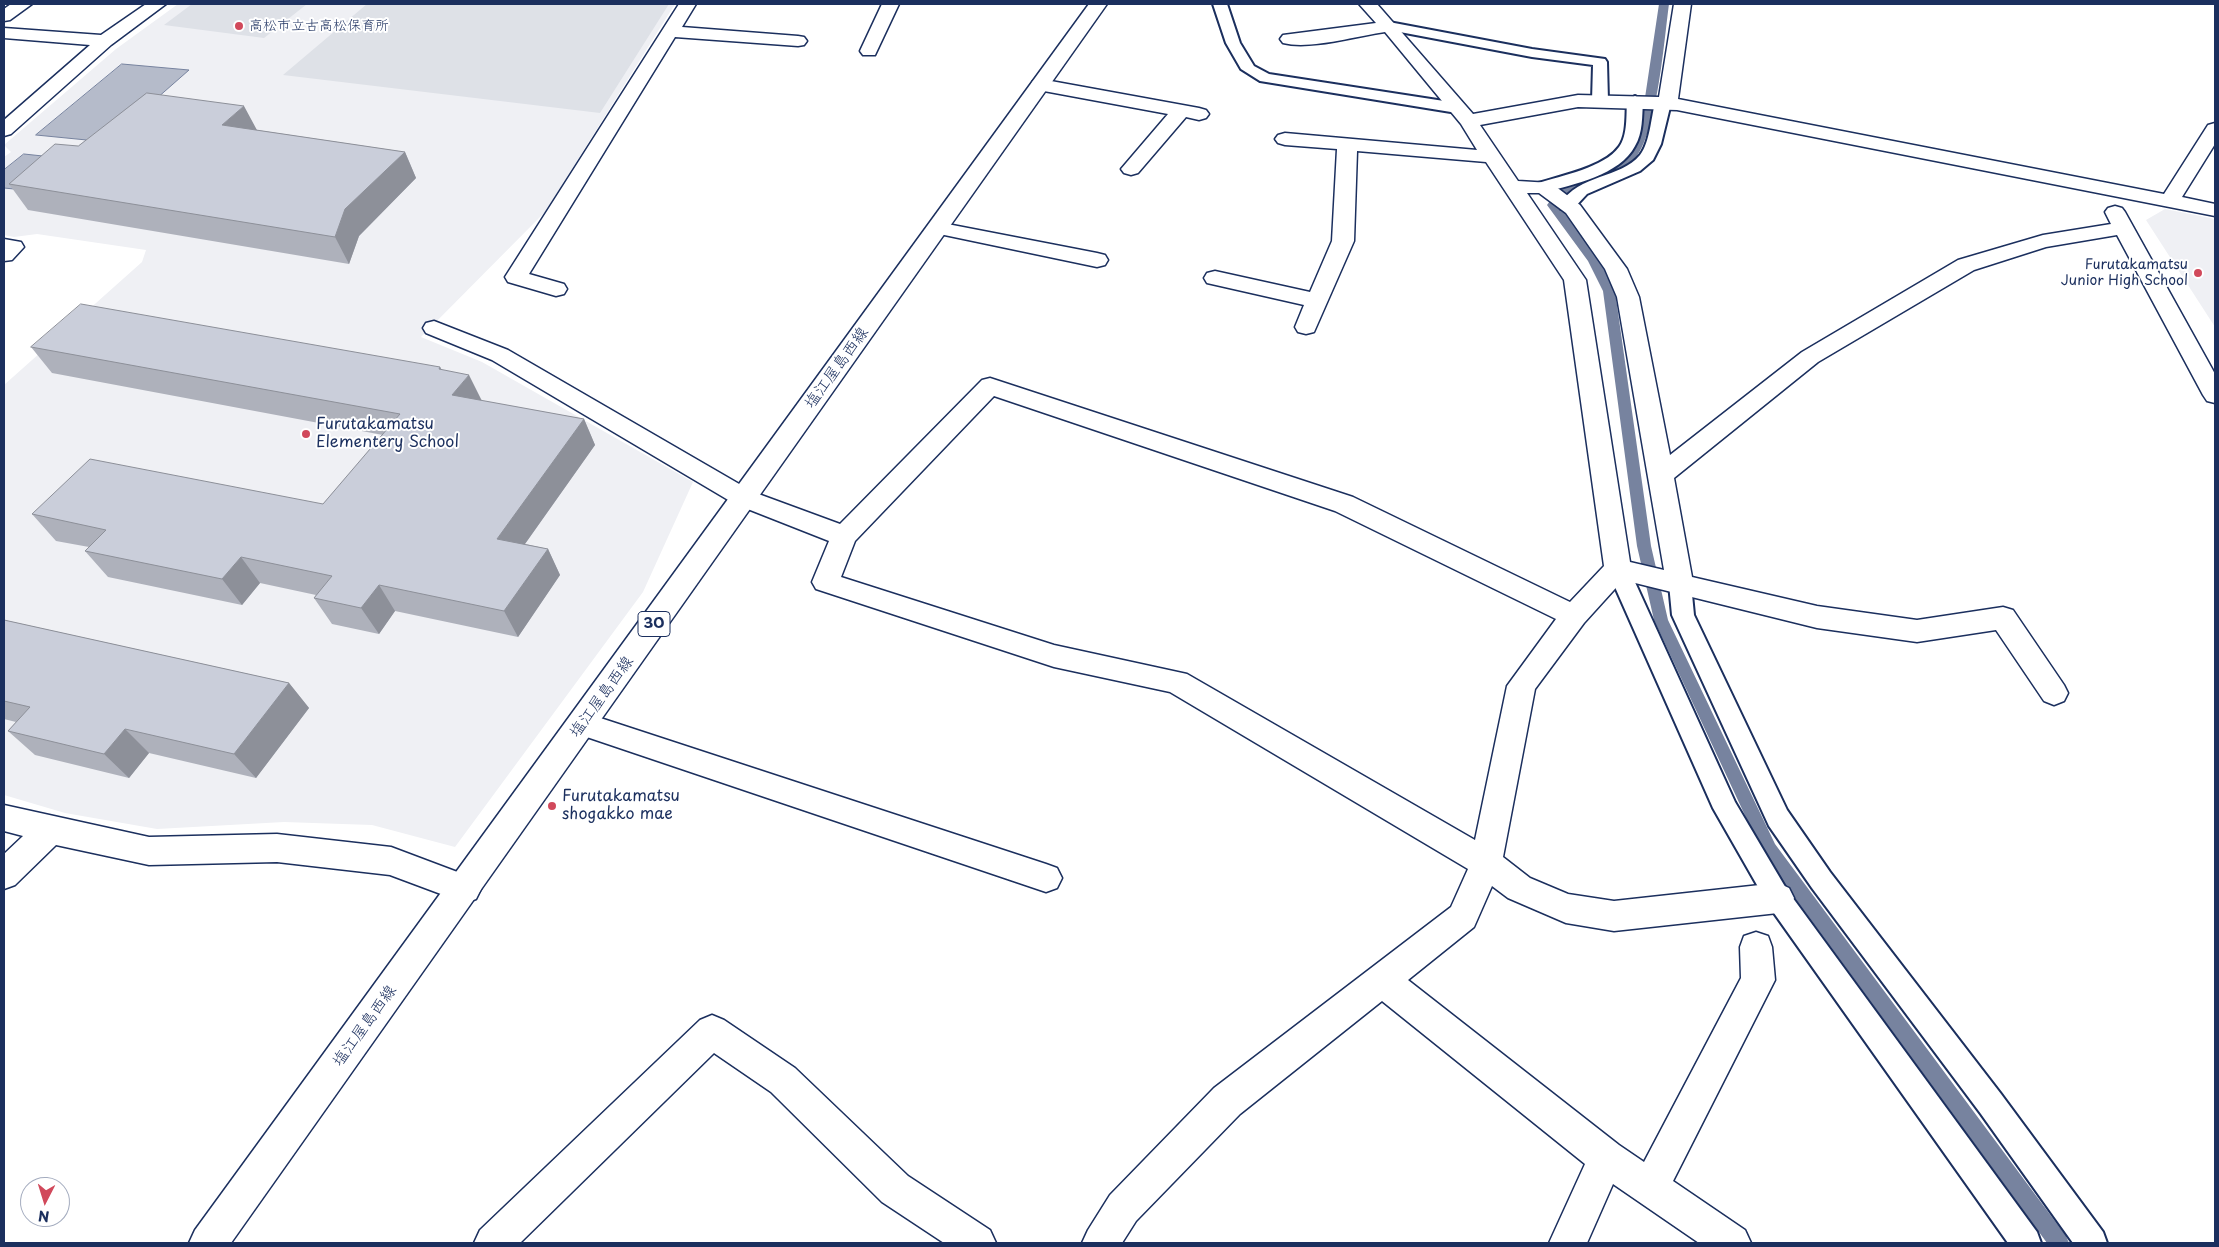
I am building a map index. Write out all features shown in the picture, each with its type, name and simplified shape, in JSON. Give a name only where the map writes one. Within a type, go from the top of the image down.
[{"type":"street","points":[[4,16],[23,4]]},
{"type":"street","points":[[4,130],[105,41],[158,4]]},
{"type":"street","points":[[556,289],[516,277],[687,4]]},
{"type":"street","points":[[869,51],[890,4]]},
{"type":"street","name":"塩江屋島西線","points":[[208,1243],[465,889],[1098,4]]},
{"type":"street","points":[[1370,4],[1463,115],[1575,280],[1623,570]]},
{"type":"street","points":[[1665,103],[1683,4]]},
{"type":"street","points":[[1289,39],[1311,38],[1389,26]]},
{"type":"street","points":[[671,31],[798,41]]},
{"type":"street","points":[[4,33],[105,41]]},
{"type":"street","points":[[1040,85],[1190,113],[1131,169]]},
{"type":"street","points":[[1463,115],[1578,101],[1665,103],[2215,210]]},
{"type":"street","points":[[2170,201],[2215,129]]},
{"type":"street","points":[[1285,139],[1492,157]]},
{"type":"street","points":[[1306,327],[1343,241],[1347,144]]},
{"type":"street","points":[[1513,188],[1546,188],[1573,209],[1616,269],[1628,297],[1661,475],[1674,582]]},
{"type":"street","points":[[2102,188],[2215,396]]},
{"type":"street","points":[[938,228],[1097,260]]},
{"type":"street","points":[[1661,475],[1810,357],[1966,265],[2043,241],[2124,228]]},
{"type":"street","points":[[4,245],[13,247],[4,255]]},
{"type":"street","points":[[1215,278],[1317,301]]},
{"type":"street","points":[[434,328],[500,355],[744,498],[844,536]]},
{"type":"street","points":[[1574,616],[1344,504],[990,386],[844,536],[825,582],[1054,656],[1177,682],[1486,863],[1518,888],[1566,908],[1614,916],[1778,898]]},
{"type":"street","points":[[1623,570],[1817,617],[1917,631],[2004,618],[2054,693]]},
{"type":"street","points":[[1101,1243],[1123,1208],[1227,1101],[1463,917],[1486,863],[1521,686],[1574,616],[1623,570]]},
{"type":"street","points":[[582,724],[1046,878]]},
{"type":"street","points":[[4,818],[149,851],[277,848],[391,861],[465,889]]},
{"type":"street","points":[[4,875],[50,830]]},
{"type":"street","points":[[1650,1188],[1758,980],[1756,947]]},
{"type":"street","points":[[1381,980],[1606,1158],[1732,1243]]},
{"type":"street","points":[[493,1243],[712,1032],[783,1080],[895,1189],[977,1243]]},
{"type":"street","points":[[1568,1243],[1606,1158]]},
{"type":"lane","points":[[1220,4],[1233,43],[1248,69],[1265,78],[1463,115]]},
{"type":"lane","points":[[1389,26],[1532,53],[1600,62],[1600,101]]},
{"type":"lane","points":[[1546,188],[1615,160],[1626,149],[1634,120],[1635,101]]},
{"type":"lane","points":[[1567,204],[1581,190],[1634,168],[1647,157],[1653,144],[1665,103]]},
{"type":"lane","points":[[1623,570],[1724,808],[1778,898],[2026,1243]]},
{"type":"lane","points":[[1674,582],[1683,614],[1778,818],[1821,880],[1991,1104],[2092,1243]]},
{"type":"shaded area","name":"Furutakamatsu Elementery School","points":[[178,4],[675,4],[545,212],[421,337],[482,362],[693,482],[643,592],[455,847],[372,825],[284,822],[157,829],[65,813],[4,795],[4,385],[142,262],[146,250],[37,234],[14,237],[4,235],[4,157],[11,152],[4,145],[116,49]]},
{"type":"shaded area","points":[[192,4],[307,4],[264,38],[164,25]]},
{"type":"shaded area","points":[[367,4],[669,4],[600,113],[283,75]]},
{"type":"shaded area","name":"Furutakamatsu Junior High School","points":[[2165,209],[2215,219],[2215,327],[2146,220]]},
{"type":"water","points":[[122,64],[189,70],[107,142],[36,135]]},
{"type":"water","points":[[24,154],[52,157],[14,189],[4,188],[4,170]]},
{"type":"building","points":[[147,93],[244,106],[222,125],[405,152],[345,209],[335,237],[9,184],[55,144],[78,146]]},
{"type":"building","points":[[81,304],[440,367],[439,369],[469,375],[452,395],[584,419],[497,539],[548,549],[504,611],[379,585],[361,608],[314,598],[332,576],[241,557],[222,579],[85,551],[106,530],[32,514],[90,459],[323,504],[400,414],[31,347]]},
{"type":"building","points":[[4,620],[289,683],[234,754],[125,729],[104,754],[8,731],[30,707],[4,701]]},
{"type":"waterway","points":[[1664,4],[1648,111],[1636,151],[1626,162],[1563,191],[1553,205],[1594,261],[1609,291],[1644,546],[1661,620],[1769,849],[2059,1243]]},
{"type":"place","name":"高松市立古高松保育所","points":[[239,26]]},
{"type":"place","name":"Furutakamatsu Junior High School","points":[[2198,273]]},
{"type":"place","name":"Furutakamatsu Elementery School","points":[[306,434]]},
{"type":"place","name":"Furutakamatsu shogakko mae","points":[[552,806]]}]
